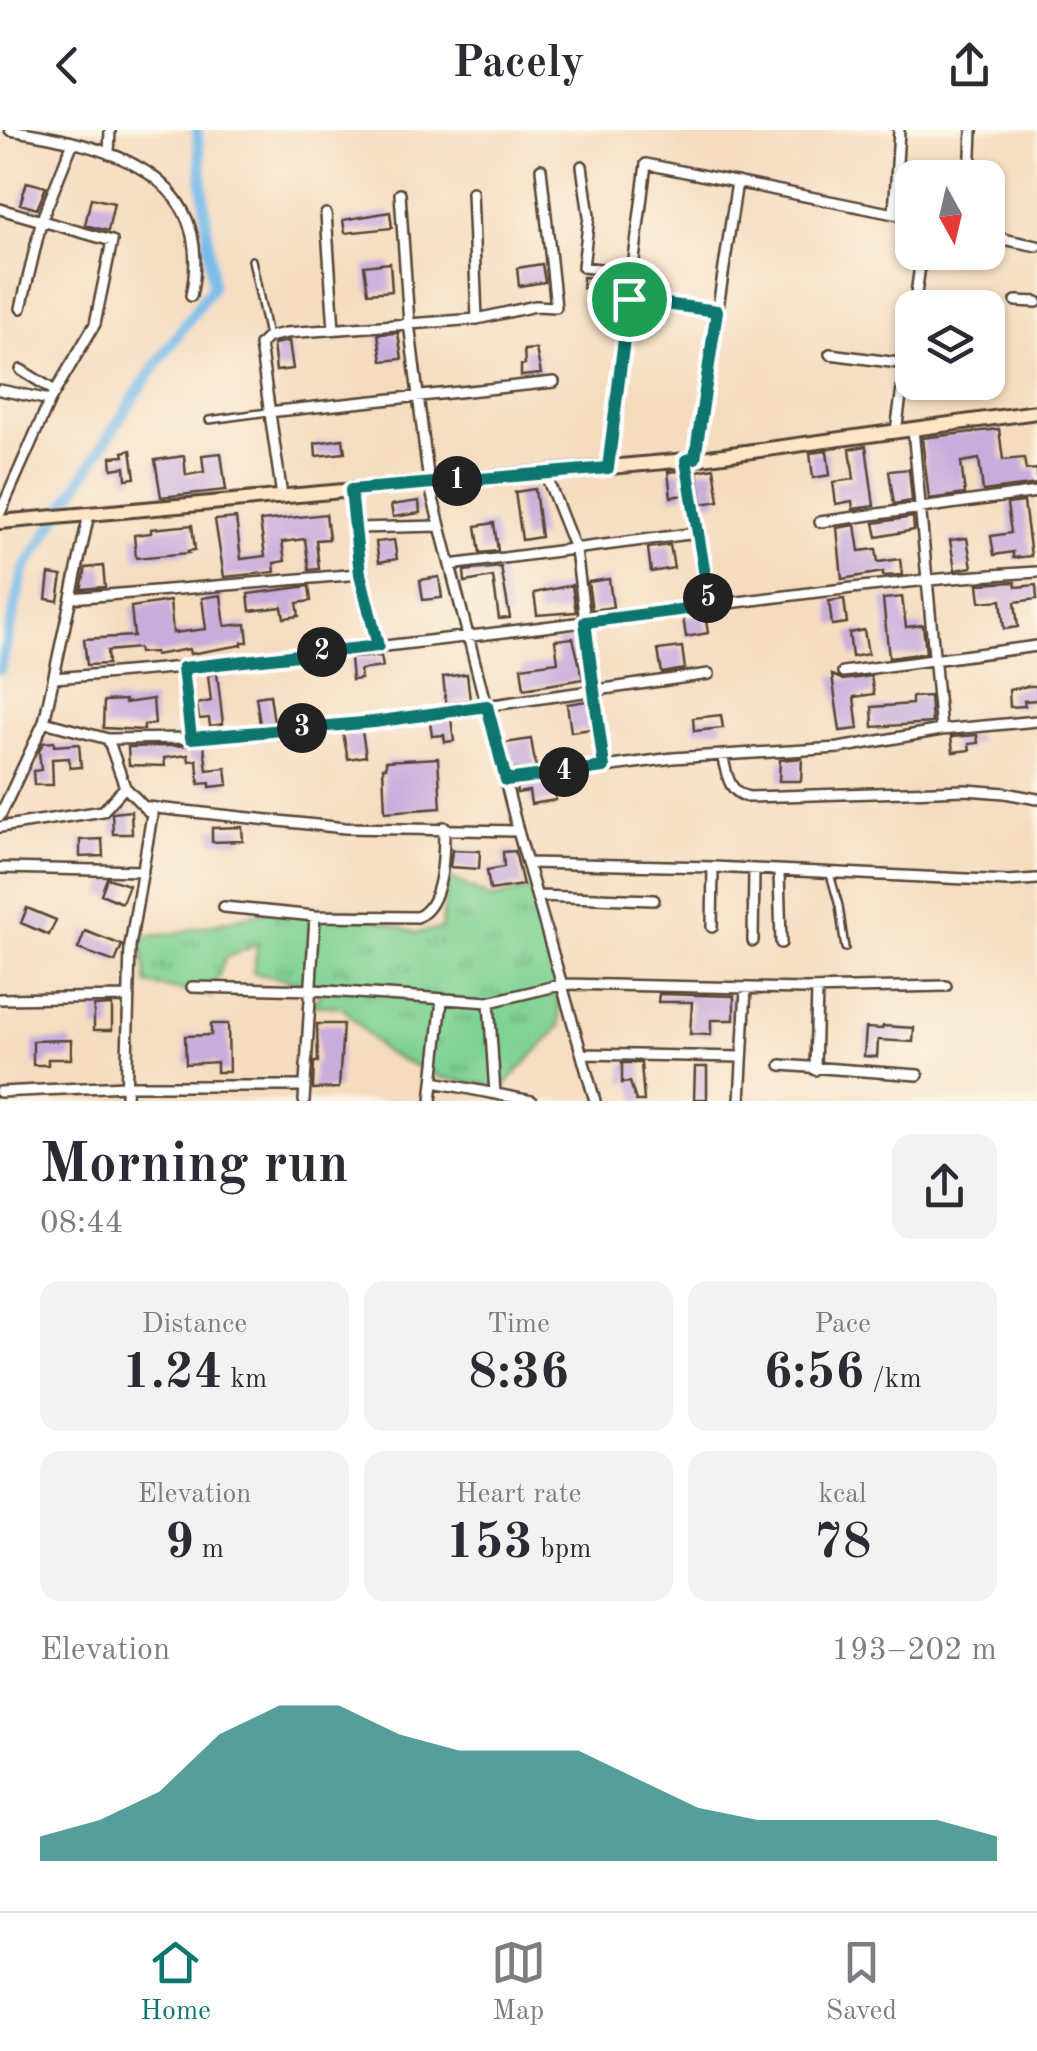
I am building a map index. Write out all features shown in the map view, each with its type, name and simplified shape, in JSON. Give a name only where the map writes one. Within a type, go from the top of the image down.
[{"type":"street","points":[[10,130],[110,154],[158,177],[176,201],[192,238],[196,272],[191,296]]},
{"type":"street","points":[[110,130],[110,154]]},
{"type":"street","points":[[608,468],[646,164],[894,214],[899,130]]},
{"type":"street","points":[[971,160],[972,130]]},
{"type":"street","points":[[21,308],[42,219],[72,142]]},
{"type":"street","points":[[582,166],[588,216],[583,266],[633,273]]},
{"type":"street","points":[[282,496],[260,345],[268,337],[477,319],[535,306],[556,307],[541,169]]},
{"type":"street","points":[[710,606],[697,534],[691,459],[737,182]]},
{"type":"street","points":[[472,192],[477,319]]},
{"type":"street","points":[[400,194],[409,324],[429,484],[518,831],[595,1101]]},
{"type":"street","points":[[0,209],[112,241],[95,324],[52,396],[0,513]]},
{"type":"street","points":[[326,214],[334,330]]},
{"type":"street","points":[[1005,239],[1037,246]]},
{"type":"street","points":[[629,299],[717,311]]},
{"type":"street","points":[[1016,301],[1037,302]]},
{"type":"street","points":[[830,354],[895,363]]},
{"type":"street","points":[[21,370],[52,396]]},
{"type":"street","points":[[268,412],[554,382]]},
{"type":"street","points":[[0,390],[52,396]]},
{"type":"street","points":[[896,431],[901,400]]},
{"type":"street","points":[[0,522],[608,468],[1037,412]]},
{"type":"street","points":[[913,429],[942,730]]},
{"type":"street","points":[[545,473],[576,551],[604,767]]},
{"type":"street","points":[[351,490],[360,574],[378,646]]},
{"type":"street","points":[[820,522],[1037,492]]},
{"type":"street","points":[[0,816],[44,722],[85,514]]},
{"type":"street","points":[[356,528],[439,526]]},
{"type":"street","points":[[450,565],[697,534]]},
{"type":"street","points":[[54,678],[378,646],[927,578],[1037,572]]},
{"type":"street","points":[[71,598],[360,574]]},
{"type":"street","points":[[842,672],[1037,646]]},
{"type":"street","points":[[183,668],[191,738]]},
{"type":"street","points":[[44,722],[108,739],[191,738],[374,722],[709,674]]},
{"type":"street","points":[[506,780],[722,755],[839,748],[942,730],[1037,721]]},
{"type":"street","points":[[108,739],[125,786],[152,815],[130,946],[126,1101]]},
{"type":"street","points":[[722,755],[732,789],[750,798],[989,790],[1037,800]]},
{"type":"street","points":[[0,827],[103,811],[125,786]]},
{"type":"street","points":[[147,808],[346,828],[518,831]]},
{"type":"street","points":[[224,908],[315,916],[406,918],[427,913],[433,904],[443,860],[444,828]]},
{"type":"street","points":[[528,863],[1037,879]]},
{"type":"street","points":[[712,928],[713,867]]},
{"type":"street","points":[[0,868],[142,871]]},
{"type":"street","points":[[753,941],[754,872]]},
{"type":"street","points":[[779,872],[782,943]]},
{"type":"street","points":[[538,896],[654,900]]},
{"type":"street","points":[[304,1101],[315,916]]},
{"type":"street","points":[[192,987],[313,990],[489,1002],[564,984],[817,989],[946,986]]},
{"type":"street","points":[[740,1101],[746,988]]},
{"type":"street","points":[[816,1070],[817,989]]},
{"type":"street","points":[[0,999],[128,996]]},
{"type":"street","points":[[431,1101],[442,1000]]},
{"type":"street","points":[[489,1002],[494,1094]]},
{"type":"street","points":[[582,1054],[742,1058]]},
{"type":"street","points":[[781,1066],[918,1075]]},
{"type":"street","points":[[434,1082],[532,1101]]},
{"type":"street","points":[[0,1092],[125,1086],[304,1086]]},
{"type":"lane","points":[[252,260],[268,337]]},
{"type":"lane","points":[[209,420],[268,412]]},
{"type":"lane","points":[[830,874],[845,948]]},
{"type":"green space","points":[[449,877],[492,898],[531,889],[557,981],[560,1026],[503,1087],[443,1078],[384,1052],[342,1007],[312,1005],[325,987],[253,973],[258,944],[225,958],[211,996],[147,984],[141,937],[177,933],[279,908],[352,911],[416,933],[441,929]]},
{"type":"building","points":[[27,182],[46,187],[37,209],[20,204]]},
{"type":"building","points":[[91,198],[114,203],[108,231],[85,225]]},
{"type":"building","points":[[390,212],[392,228],[345,233],[343,220]]},
{"type":"building","points":[[390,263],[392,291],[368,293],[364,266]]},
{"type":"building","points":[[542,264],[545,282],[519,286],[517,268]]},
{"type":"building","points":[[583,277],[623,280],[622,290],[583,288]]},
{"type":"building","points":[[398,333],[402,359],[382,361],[378,334]]},
{"type":"building","points":[[289,341],[293,369],[276,371],[273,344]]},
{"type":"building","points":[[536,349],[541,374],[521,376],[524,350]]},
{"type":"building","points":[[999,429],[1003,460],[1024,458],[1026,470],[1037,469],[1037,484],[983,491],[979,459],[961,462],[965,494],[929,499],[922,438]]},
{"type":"building","points":[[343,439],[345,453],[316,456],[315,443]]},
{"type":"building","points":[[866,446],[874,506],[853,509],[852,501],[836,504],[833,482],[854,479],[850,449]]},
{"type":"building","points":[[131,450],[135,478],[126,479],[125,467],[112,469],[111,457],[124,456],[123,452]]},
{"type":"building","points":[[827,451],[830,475],[813,478],[810,453]]},
{"type":"building","points":[[221,453],[226,490],[161,497],[155,460],[184,456],[186,475],[204,472],[202,455]]},
{"type":"building","points":[[714,468],[719,501],[702,504],[697,471]]},
{"type":"building","points":[[909,469],[912,501],[894,504],[889,471]]},
{"type":"building","points":[[680,471],[684,495],[671,497],[668,472]]},
{"type":"building","points":[[535,489],[541,537],[522,540],[515,492]]},
{"type":"building","points":[[419,501],[420,513],[393,517],[391,505]]},
{"type":"building","points":[[1024,502],[1031,556],[1013,558],[1013,552],[994,555],[991,536],[1011,533],[1007,504]]},
{"type":"building","points":[[326,514],[329,539],[316,540],[319,569],[309,570],[305,539],[282,542],[285,561],[274,563],[275,572],[224,577],[215,520],[236,518],[241,559],[265,556],[260,521]]},
{"type":"building","points":[[913,517],[914,530],[877,537],[874,523]]},
{"type":"building","points":[[494,523],[498,551],[480,553],[476,526]]},
{"type":"building","points":[[192,525],[195,550],[136,558],[134,535],[151,533],[151,529]]},
{"type":"building","points":[[855,525],[859,551],[876,549],[878,562],[900,559],[902,575],[883,576],[883,572],[842,579],[837,528]]},
{"type":"building","points":[[967,538],[972,567],[955,570],[950,540]]},
{"type":"building","points":[[394,540],[397,559],[379,562],[376,542]]},
{"type":"building","points":[[670,545],[674,568],[651,572],[648,548]]},
{"type":"building","points":[[103,566],[105,587],[81,589],[86,568]]},
{"type":"building","points":[[501,567],[510,618],[499,619],[493,577],[465,582],[464,571]]},
{"type":"building","points":[[49,574],[62,576],[58,601],[46,599]]},
{"type":"building","points":[[439,577],[442,598],[423,600],[420,580]]},
{"type":"building","points":[[609,579],[613,607],[592,610],[588,582]]},
{"type":"building","points":[[1015,582],[1016,587],[1036,585],[1037,599],[1015,602],[1018,627],[1004,629],[1001,600],[980,602],[978,584]]},
{"type":"building","points":[[572,585],[576,612],[537,615],[534,593]]},
{"type":"building","points":[[309,586],[311,601],[297,603],[299,616],[284,618],[282,607],[250,611],[248,594]]},
{"type":"building","points":[[221,595],[225,626],[246,624],[248,642],[190,654],[189,649],[155,655],[139,653],[138,648],[107,651],[108,664],[87,665],[84,639],[134,636],[131,607],[170,601],[173,633],[206,629],[202,598]]},
{"type":"building","points":[[902,597],[906,627],[923,625],[926,653],[889,658],[883,599]]},
{"type":"building","points":[[844,599],[847,623],[832,625],[829,601]]},
{"type":"building","points":[[705,614],[708,633],[686,637],[683,617]]},
{"type":"building","points":[[864,630],[868,654],[852,657],[849,633]]},
{"type":"building","points":[[573,638],[583,679],[524,689],[521,667],[558,662],[555,640]]},
{"type":"building","points":[[682,647],[685,669],[662,673],[658,650]]},
{"type":"building","points":[[381,656],[383,667],[360,670],[361,679],[352,680],[350,658]]},
{"type":"building","points":[[217,673],[223,724],[210,726],[209,718],[199,719],[197,704],[211,701],[208,675]]},
{"type":"building","points":[[467,674],[470,700],[446,703],[443,677]]},
{"type":"building","points":[[832,675],[843,680],[871,676],[874,694],[854,697],[858,729],[840,731]]},
{"type":"building","points":[[1037,686],[1037,700],[1010,707],[1009,690]]},
{"type":"building","points":[[270,695],[274,722],[260,724],[256,697]]},
{"type":"building","points":[[930,696],[932,723],[873,727],[872,707],[912,704],[912,697]]},
{"type":"building","points":[[153,699],[155,724],[144,725],[144,730],[103,728],[104,701]]},
{"type":"building","points":[[587,701],[591,729],[571,732],[567,704]]},
{"type":"building","points":[[721,715],[723,728],[694,731],[693,718]]},
{"type":"building","points":[[451,719],[454,741],[445,742],[444,735],[432,736],[430,722]]},
{"type":"building","points":[[362,731],[366,756],[348,759],[343,733]]},
{"type":"building","points":[[977,735],[978,743],[969,744],[970,750],[953,752],[951,737]]},
{"type":"building","points":[[531,739],[536,768],[511,770],[505,743]]},
{"type":"building","points":[[54,742],[54,746],[79,744],[81,767],[70,768],[69,758],[52,759],[53,785],[34,785],[33,771],[41,770],[39,751],[43,743]]},
{"type":"building","points":[[204,745],[207,770],[226,768],[228,785],[199,784],[197,760],[189,761],[188,755],[164,758],[165,766],[129,765],[128,747]]},
{"type":"building","points":[[438,758],[441,808],[385,812],[386,761]]},
{"type":"building","points":[[802,758],[801,781],[779,781],[780,760]]},
{"type":"building","points":[[553,782],[556,800],[531,804],[529,791],[517,793],[516,787]]},
{"type":"building","points":[[131,811],[132,834],[113,834],[112,813]]},
{"type":"building","points":[[242,827],[243,841],[212,842],[212,828]]},
{"type":"building","points":[[102,839],[103,856],[80,857],[80,840]]},
{"type":"building","points":[[452,850],[480,851],[479,869],[450,867]]},
{"type":"building","points":[[515,851],[523,885],[490,890],[487,870],[504,867],[503,852]]},
{"type":"building","points":[[107,878],[129,885],[122,903],[101,894]]},
{"type":"building","points":[[27,908],[56,920],[49,935],[21,923]]},
{"type":"building","points":[[85,931],[122,945],[115,962],[78,949]]},
{"type":"building","points":[[659,994],[734,996],[734,1020],[711,1020],[711,1035],[690,1034],[692,1002],[658,1002]]},
{"type":"building","points":[[112,1005],[112,1030],[94,1030],[94,1006]]},
{"type":"building","points":[[211,1024],[228,1024],[229,1072],[217,1072],[217,1062],[186,1064],[185,1036],[211,1035]]},
{"type":"building","points":[[317,1024],[343,1024],[339,1088],[313,1089],[314,1062],[318,1062]]},
{"type":"building","points":[[866,1028],[914,1028],[913,1042],[878,1040],[877,1057],[864,1056]]},
{"type":"building","points":[[71,1040],[71,1059],[48,1059],[48,1065],[33,1065],[33,1041]]},
{"type":"building","points":[[622,1063],[641,1063],[644,1101],[636,1101],[630,1082],[622,1083]]},
{"type":"building","points":[[695,1067],[707,1067],[707,1099],[694,1099]]},
{"type":"waterway","points":[[0,670],[24,570],[141,386],[213,286],[197,130]]},
{"type":"route","points":[[629,299],[717,311],[695,458],[686,460],[710,606],[585,622],[604,767],[506,780],[487,706],[374,722],[191,738],[183,668],[378,646],[360,574],[351,490],[608,468],[629,299]]}]
